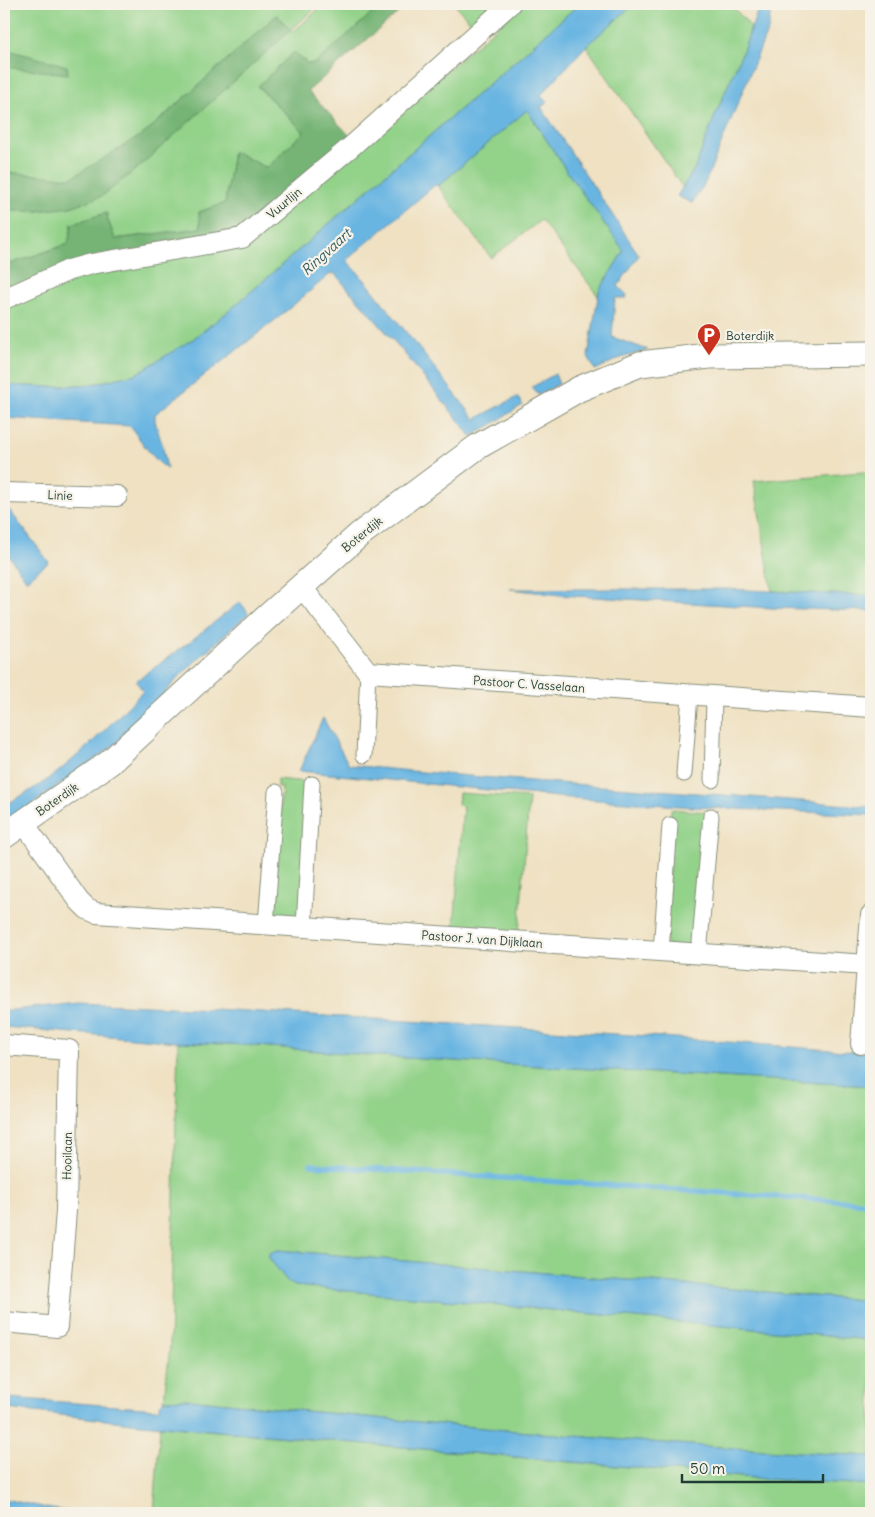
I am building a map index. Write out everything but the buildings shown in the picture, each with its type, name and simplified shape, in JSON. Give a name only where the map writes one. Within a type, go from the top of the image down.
[{"type":"street","name":"Vuurlijn","points":[[4,299],[69,270],[92,264],[242,238],[353,145],[510,4]]},
{"type":"street","name":"Boterdijk","points":[[10,827],[109,763],[359,535],[477,447],[580,389],[640,364],[709,356],[871,354]]},
{"type":"street","name":"Linie","points":[[4,494],[117,496]]},
{"type":"street","points":[[301,586],[368,672],[364,755]]},
{"type":"street","name":"Pastoor C. Vasselaan","points":[[368,672],[871,707]]},
{"type":"street","points":[[684,774],[690,695]]},
{"type":"street","points":[[712,780],[714,696]]},
{"type":"street","points":[[304,928],[312,784]]},
{"type":"street","points":[[266,925],[276,792]]},
{"type":"street","points":[[700,954],[711,816]]},
{"type":"street","points":[[661,951],[670,825]]},
{"type":"street","name":"Pastoor J. van Dijklaan","points":[[10,827],[79,901],[96,914],[867,965]]},
{"type":"street","points":[[862,1044],[871,915]]},
{"type":"street","name":"Hooilaan","points":[[4,1046],[69,1050],[66,1211],[57,1327],[4,1322]]},
{"type":"green space","points":[[4,4],[320,4],[291,30],[293,32],[324,4],[382,4],[316,63],[308,64],[304,62],[258,87],[304,132],[267,168],[233,151],[225,203],[199,212],[200,228],[115,239],[107,213],[72,224],[68,244],[4,266],[4,211],[38,211],[102,196],[139,167],[277,15],[145,133],[72,179],[4,172]]},
{"type":"green space","points":[[382,4],[408,4],[308,91],[350,136],[239,230],[4,288],[4,266],[68,244],[72,224],[106,213],[115,239],[200,228],[199,212],[225,203],[233,151],[267,168],[304,132],[258,86],[294,52],[308,64],[316,63]]},
{"type":"green space","points":[[454,4],[501,4],[475,27]]},
{"type":"green space","points":[[523,4],[579,4],[230,310],[193,339],[136,374],[93,384],[49,387],[4,385],[4,305],[71,280],[261,233]]},
{"type":"green space","points":[[634,4],[730,4],[751,27],[695,168],[683,188],[586,46]]},
{"type":"green space","points":[[277,15],[291,30],[139,167],[102,196],[71,207],[39,211],[4,211],[4,172],[71,178],[145,133]]},
{"type":"green space","points":[[4,49],[67,66],[68,74],[4,67]]},
{"type":"green space","points":[[527,110],[570,176],[622,248],[623,252],[599,291],[598,296],[541,220],[491,258],[438,186]]},
{"type":"green space","points":[[863,472],[871,473],[871,596],[772,591],[754,481]]},
{"type":"green space","points":[[277,779],[317,783],[300,917],[272,914],[282,787],[277,787]]},
{"type":"green space","points":[[459,793],[529,798],[519,933],[454,929],[463,806],[458,805]]},
{"type":"green space","points":[[671,809],[708,812],[698,948],[666,945]]},
{"type":"green space","points":[[178,1042],[246,1045],[406,1058],[871,1086],[871,1301],[278,1250],[270,1253],[269,1257],[287,1281],[296,1286],[871,1340],[871,1456],[699,1446],[186,1399],[164,1400],[170,1346]]},
{"type":"green space","points":[[160,1426],[765,1479],[871,1485],[871,1513],[154,1513]]},
{"type":"water","name":"Ringvaart","points":[[579,4],[634,4],[586,46],[540,96],[548,102],[541,107],[639,255],[618,286],[627,295],[626,298],[615,298],[612,337],[648,350],[618,359],[595,370],[588,356],[599,291],[623,252],[622,248],[570,176],[527,110],[438,186],[435,185],[349,258],[348,262],[368,284],[475,419],[517,397],[523,405],[484,429],[471,436],[400,348],[334,273],[329,275],[279,317],[155,414],[167,469],[152,455],[130,426],[4,418],[4,385],[49,387],[93,384],[136,374],[193,339],[230,310]]},
{"type":"water","points":[[760,4],[773,4],[769,27],[705,183],[692,203],[677,196],[695,168],[743,51]]},
{"type":"water","points":[[555,374],[559,384],[538,395],[532,387]]},
{"type":"water","points":[[4,503],[49,562],[26,580],[4,549]]},
{"type":"water","points":[[510,589],[726,589],[871,596],[871,611],[772,608],[560,595]]},
{"type":"water","points":[[240,602],[248,614],[179,677],[124,738],[4,825],[4,806],[51,777],[95,739],[143,691],[136,681]]},
{"type":"water","points":[[323,718],[349,765],[479,777],[871,807],[871,815],[692,807],[557,797],[299,771]]},
{"type":"water","points":[[78,1003],[215,1009],[663,1037],[871,1053],[871,1086],[406,1058],[246,1045],[178,1042],[4,1027],[4,1011]]},
{"type":"water","points":[[278,1250],[871,1301],[871,1340],[295,1286],[287,1281],[269,1258],[269,1253]]},
{"type":"water","points":[[8,1398],[157,1409],[164,1400],[186,1399],[614,1439],[871,1456],[871,1485],[765,1479],[141,1424],[8,1409]]},
{"type":"water","points":[[4,1499],[75,1512],[106,1511],[128,1513],[4,1513]]},
{"type":"waterway","points":[[311,1165],[871,1203]]},
{"type":"place","name":"Boterdijk","points":[[709,356]]}]
